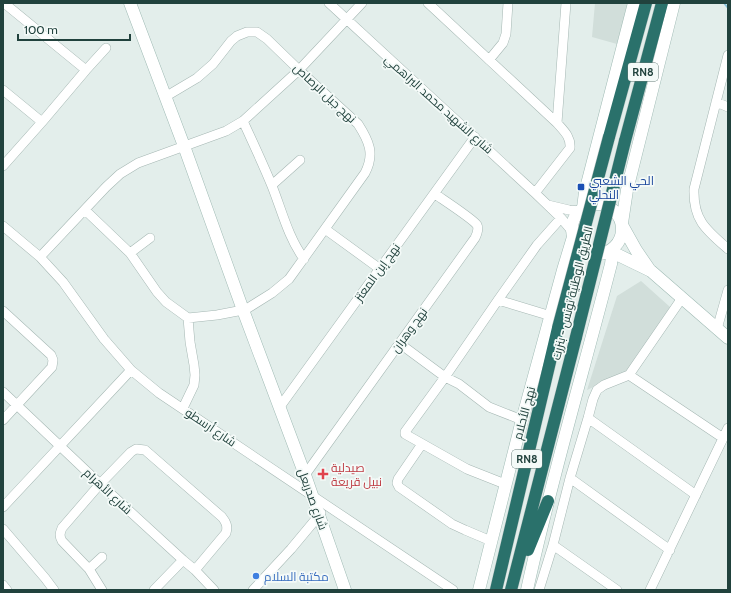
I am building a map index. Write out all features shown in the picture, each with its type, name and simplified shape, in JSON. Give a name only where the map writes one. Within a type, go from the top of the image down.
[{"type":"highway","name":"الطريق الوطنية تونس - بنزرت","points":[[496,590],[558,328],[646,3]]},
{"type":"highway","name":"الطريق الوطنية تونس - بنزرت","points":[[511,590],[625,141],[662,3]]},
{"type":"highway","points":[[516,590],[528,549],[548,501]]},
{"type":"street","points":[[4,3],[86,70]]},
{"type":"street","points":[[130,3],[168,96]]},
{"type":"street","points":[[138,3],[168,96]]},
{"type":"street","name":"شارع الشهيد محمد البراهمي","points":[[329,3],[548,205],[561,218],[572,234]]},
{"type":"street","points":[[40,258],[120,174],[138,163],[226,131],[244,121],[299,70],[362,3]]},
{"type":"street","points":[[428,3],[566,132],[569,137],[571,143],[570,148],[535,193]]},
{"type":"street","points":[[489,60],[503,43],[506,34],[508,3]]},
{"type":"street","points":[[556,123],[566,3]]},
{"type":"street","points":[[634,3],[581,209],[572,224],[572,234],[576,243],[580,248],[592,254],[606,253],[612,250],[619,241],[622,231],[627,190],[674,3]]},
{"type":"street","name":"نهج جبل الرصاص","points":[[168,96],[197,78],[212,64],[237,36],[247,32],[257,32],[267,39],[358,124],[365,134],[369,145],[370,157],[369,165],[365,173],[289,279],[272,293],[246,309]]},
{"type":"street","points":[[3,166],[106,48]]},
{"type":"street","points":[[728,55],[694,189],[694,200],[701,223],[728,249]]},
{"type":"street","points":[[3,90],[42,122]]},
{"type":"street","name":"شارع صدربعل","points":[[168,96],[306,473],[345,590]]},
{"type":"street","points":[[716,102],[728,107]]},
{"type":"street","points":[[244,121],[272,185],[294,245],[304,259]]},
{"type":"street","name":"نهج إبن المعتز","points":[[281,406],[475,137]]},
{"type":"street","points":[[272,185],[300,160]]},
{"type":"street","name":"نهج وهران","points":[[306,473],[478,233],[477,225],[435,194]]},
{"type":"street","points":[[548,205],[569,210],[581,209],[589,205],[596,204],[603,204],[609,207],[615,211],[619,217],[642,260],[651,272]]},
{"type":"street","points":[[85,210],[130,253],[157,292],[166,302],[188,318],[217,315],[246,309]]},
{"type":"street","points":[[505,484],[467,468],[422,444],[404,432],[445,377],[537,245],[561,218]]},
{"type":"street","name":"شارع أرسطو","points":[[3,226],[40,258],[63,282],[104,339],[131,370],[159,393],[452,590]]},
{"type":"street","points":[[325,229],[380,268]]},
{"type":"street","name":"نهج الأحلام","points":[[479,590],[505,484],[572,234]]},
{"type":"street","points":[[130,253],[150,238]]},
{"type":"street","points":[[612,250],[614,253],[651,272],[728,338]]},
{"type":"street","points":[[527,590],[548,501],[611,264],[612,250]]},
{"type":"street","points":[[717,329],[728,290]]},
{"type":"street","points":[[539,590],[553,545],[570,478],[597,390],[604,385],[629,375],[682,298]]},
{"type":"street","points":[[498,300],[551,316]]},
{"type":"street","points":[[3,311],[51,355],[53,360],[52,367],[3,420]]},
{"type":"street","points":[[183,408],[194,386],[195,376],[188,318]]},
{"type":"street","points":[[399,343],[445,377],[459,384],[489,407],[522,420]]},
{"type":"street","points":[[3,507],[131,370]]},
{"type":"street","points":[[629,375],[723,438]]},
{"type":"street","name":"شارع الأهرام","points":[[3,392],[100,484],[195,570],[214,590]]},
{"type":"street","points":[[588,418],[696,495]]},
{"type":"street","points":[[650,590],[728,428]]},
{"type":"street","points":[[422,444],[398,479],[397,483],[399,488],[452,524],[491,541]]},
{"type":"street","points":[[102,590],[89,569],[62,541],[60,533],[62,528],[100,484],[131,452],[136,449],[145,450],[222,517],[226,524],[226,533],[195,570]]},
{"type":"street","points":[[570,478],[670,550]]},
{"type":"street","points":[[253,590],[291,549],[320,514]]},
{"type":"street","name":"شارع صدربعل","points":[[320,514],[350,590]]},
{"type":"street","points":[[3,529],[54,590]]},
{"type":"street","points":[[553,545],[617,590]]},
{"type":"street","points":[[89,569],[102,557]]},
{"type":"street","points":[[154,590],[183,560]]},
{"type":"street","points":[[3,585],[7,590]]},
{"type":"shaded area","points":[[595,3],[628,3],[617,44],[592,37]]},
{"type":"shaded area","points":[[641,281],[670,307],[628,371],[587,390],[617,296]]},
{"type":"waterway","points":[[724,3],[728,8]]},
{"type":"place","name":"الحي الشعبي النحلي","points":[[581,187]]},
{"type":"place","name":"صيدلية نبيل قريعة","points":[[323,474]]},
{"type":"place","name":"مكتبة السلام","points":[[256,576]]}]
